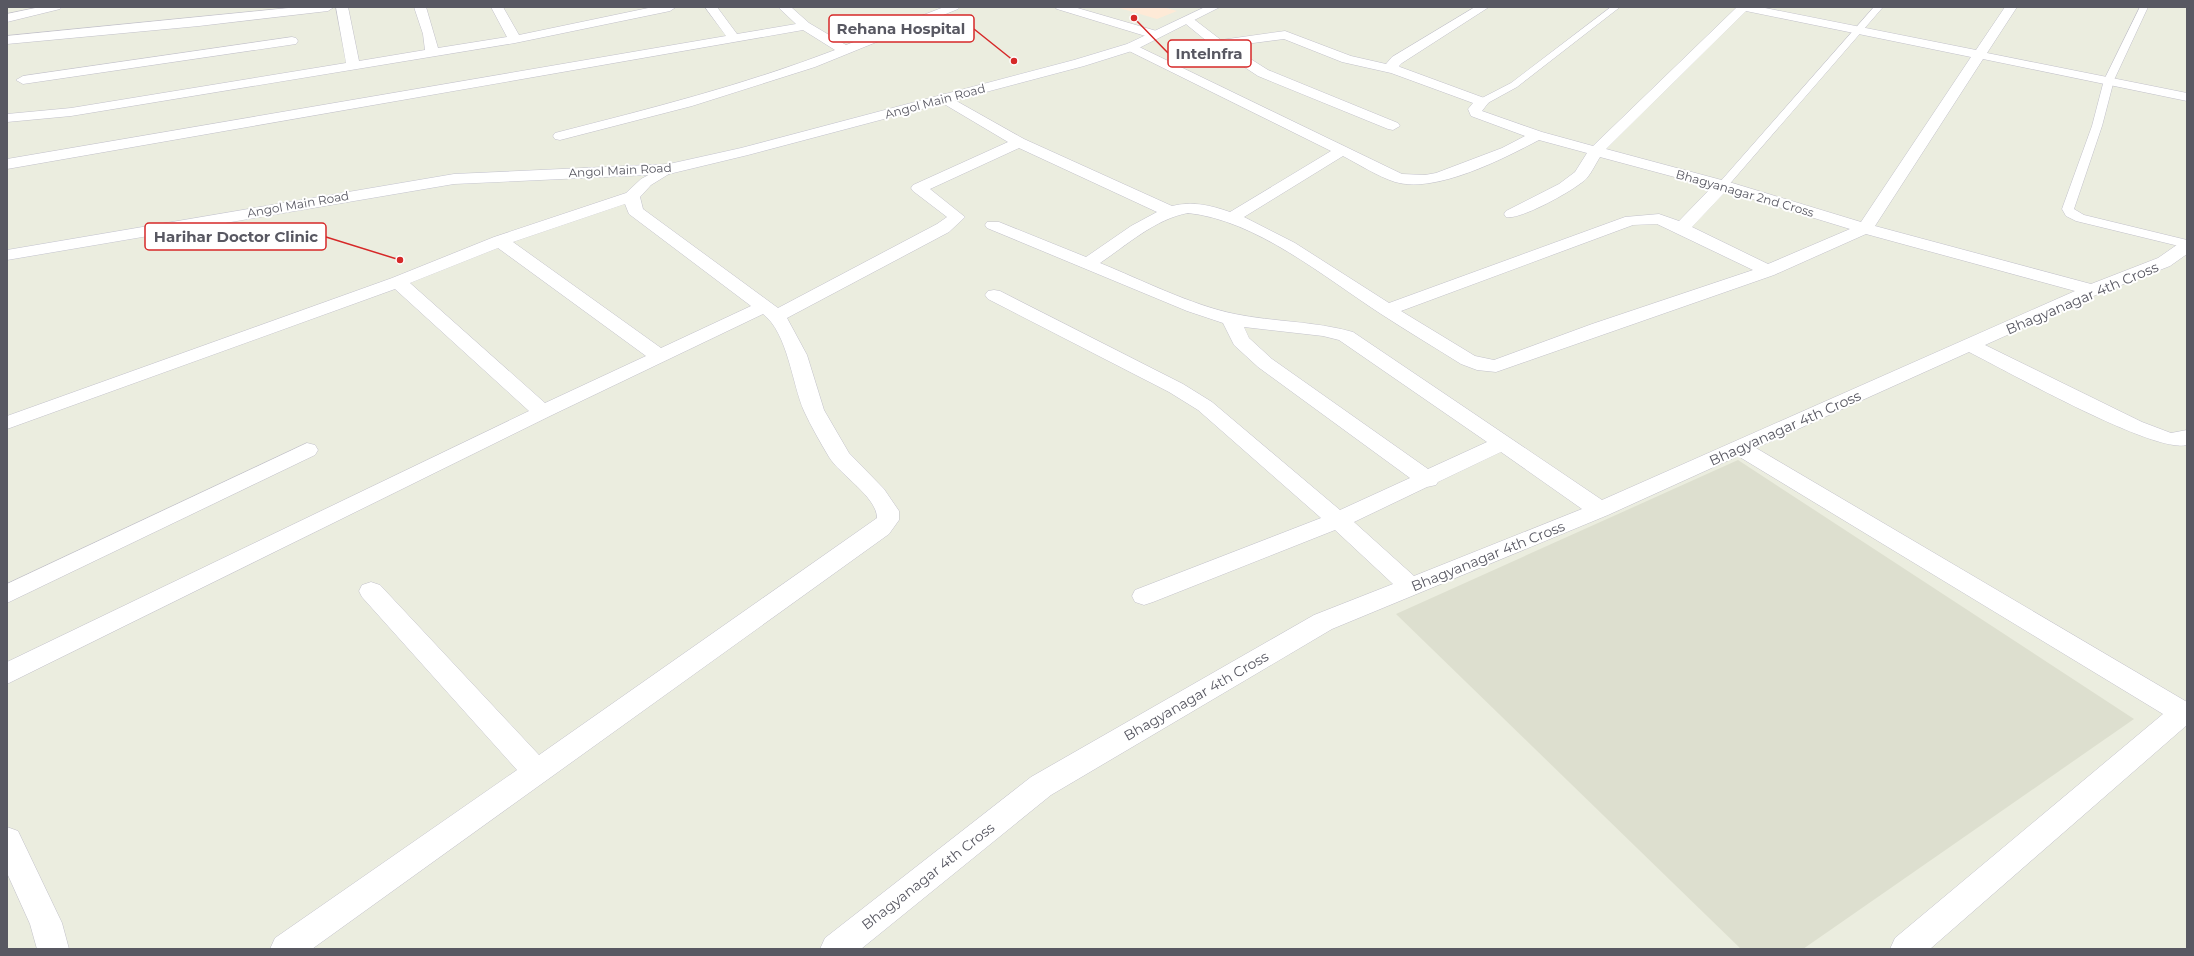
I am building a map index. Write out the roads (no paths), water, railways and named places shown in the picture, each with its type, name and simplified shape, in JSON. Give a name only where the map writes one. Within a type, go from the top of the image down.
[{"type":"street","points":[[7,18],[56,7]]},
{"type":"street","points":[[7,40],[328,7]]},
{"type":"street","points":[[342,7],[353,66]]},
{"type":"street","points":[[420,7],[429,34],[432,52]]},
{"type":"street","points":[[497,7],[515,39]]},
{"type":"street","points":[[595,7],[600,21]]},
{"type":"street","points":[[7,118],[70,112],[515,39],[670,7]]},
{"type":"street","points":[[711,7],[734,38]]},
{"type":"street","points":[[784,7],[806,26],[846,51]]},
{"type":"street","points":[[560,136],[687,103],[810,64],[954,7]]},
{"type":"street","points":[[1061,7],[1156,35]]},
{"type":"street","name":"Angol Main Road","points":[[7,255],[454,179],[669,169],[743,152],[1079,63],[1131,47],[1214,7]]},
{"type":"street","points":[[1396,70],[1392,64],[1396,60],[1484,7]]},
{"type":"street","points":[[1512,214],[1566,187],[1581,175],[1596,151],[1743,7],[2187,97]]},
{"type":"street","points":[[1088,262],[1169,211],[1188,208],[1209,210],[1231,218],[1315,262],[1387,310],[1468,360],[1477,364],[1496,366],[1599,328],[1768,272],[1865,228],[2011,7]]},
{"type":"street","points":[[290,11],[296,75]]},
{"type":"street","points":[[1187,20],[1218,44],[1263,73],[1393,126]]},
{"type":"street","points":[[7,164],[806,26]]},
{"type":"street","points":[[23,80],[291,32]]},
{"type":"street","points":[[1218,44],[1285,35],[1347,59],[1396,70],[1482,102]]},
{"type":"street","points":[[1131,47],[1341,151],[1400,178],[1425,180],[1440,177],[1507,151],[1537,135]]},
{"type":"street","points":[[944,98],[1019,142],[1169,211]]},
{"type":"street","name":"Bhagyanagar 2nd Cross","points":[[1482,102],[1475,109],[1476,114],[1537,135],[1723,185],[1865,228],[2092,290]]},
{"type":"street","points":[[7,674],[543,412],[660,357],[770,312],[943,228],[956,217],[919,188],[1019,142]]},
{"type":"street","points":[[1231,218],[1341,151]]},
{"type":"street","points":[[7,423],[398,282],[500,241],[632,196],[646,182],[669,169]]},
{"type":"street","points":[[1682,228],[1723,185]]},
{"type":"street","points":[[286,949],[881,528],[888,520],[888,511],[876,494],[840,457],[814,410],[797,354],[770,312],[669,238],[635,211],[632,196]]},
{"type":"street","points":[[1387,310],[1631,220],[1659,219],[1682,228],[1768,272]]},
{"type":"street","points":[[993,225],[1088,262],[1193,307],[1231,318],[1270,325],[1324,330],[1346,336],[1600,510]]},
{"type":"street","points":[[500,241],[660,357]]},
{"type":"street","name":"Bhagyanagar 4th Cross","points":[[836,949],[1041,786],[1323,622],[1600,510],[1972,346],[2092,290],[2164,262],[2187,245]]},
{"type":"street","points":[[398,282],[543,412]]},
{"type":"street","points":[[994,295],[1176,388],[1205,406],[1338,520],[1411,587]]},
{"type":"street","points":[[1231,318],[1241,341],[1265,363],[1428,480]]},
{"type":"street","points":[[1972,346],[2135,426],[2168,439],[2182,440],[2187,437]]},
{"type":"street","points":[[1144,596],[1338,520],[1377,501],[1428,480],[1502,443]]},
{"type":"street","points":[[1740,448],[2183,713],[1906,949]]},
{"type":"street","points":[[7,594],[307,450]]},
{"type":"street","points":[[371,591],[537,772]]},
{"type":"street","points":[[7,840],[46,923],[53,949]]},
{"type":"lane","points":[[1482,102],[1514,85],[1616,7]]},
{"type":"lane","points":[[1723,185],[1858,30],[1880,7]]},
{"type":"lane","points":[[2144,7],[2109,80],[2097,126],[2068,209],[2070,213],[2080,218],[2187,245]]},
{"type":"place","name":"Intelnfra","points":[[1134,18]]},
{"type":"place","name":"Rehana Hospital","points":[[1014,61]]},
{"type":"place","name":"Harihar Doctor Clinic","points":[[400,260]]}]
